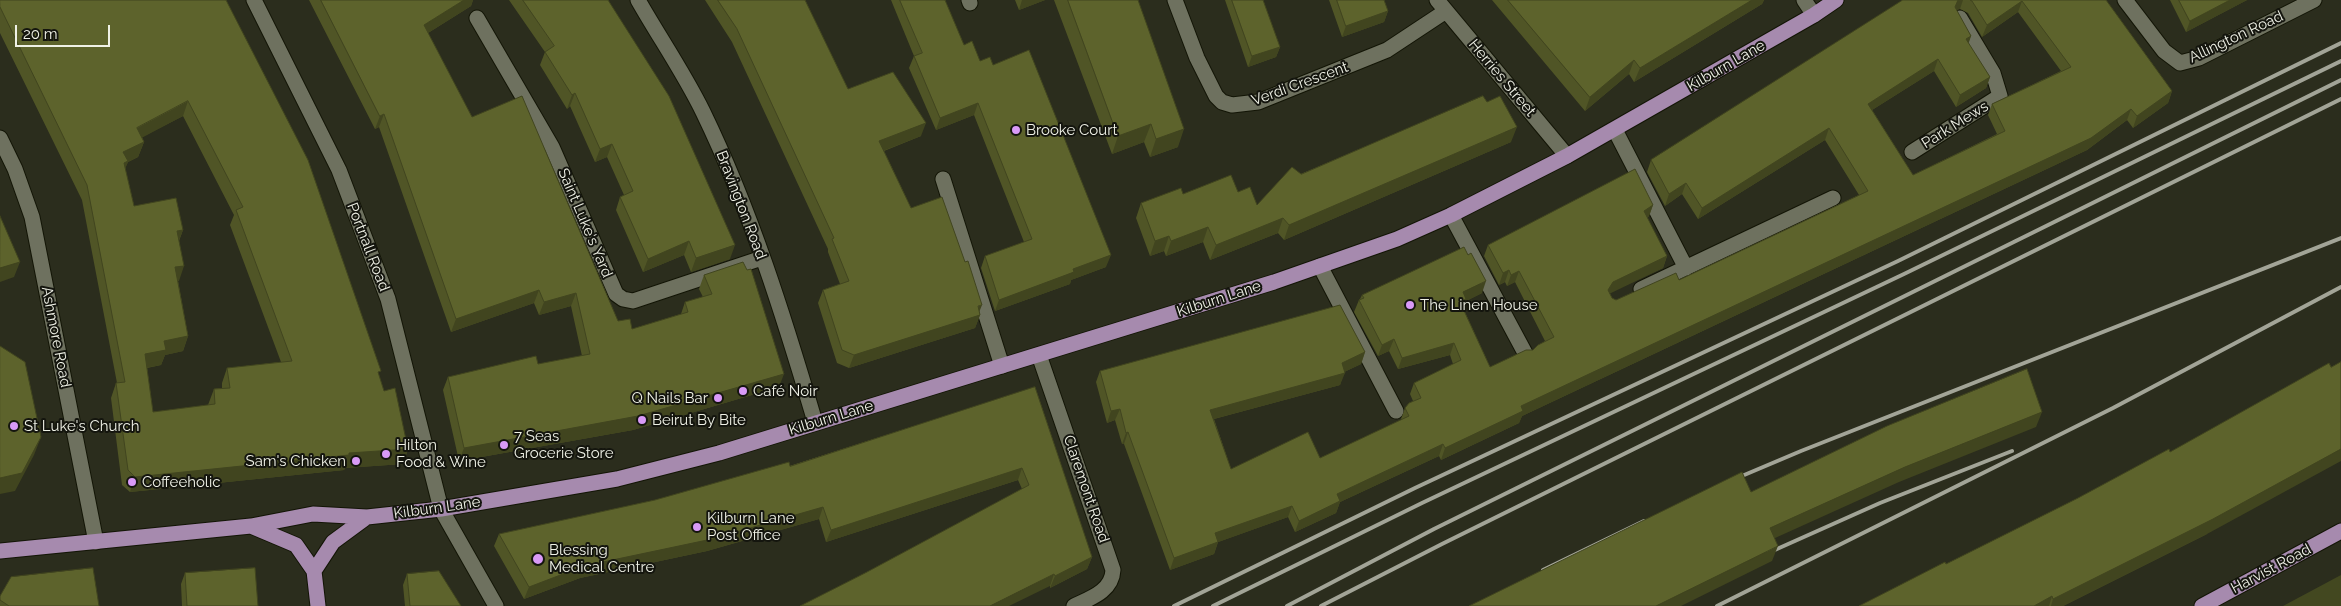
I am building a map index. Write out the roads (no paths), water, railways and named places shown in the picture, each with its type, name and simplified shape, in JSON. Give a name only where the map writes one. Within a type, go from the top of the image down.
[{"type":"main road","name":"Kilburn Lane","points":[[3,555],[96,542],[251,526],[313,514],[367,517],[441,508],[633,475],[719,453],[1320,266],[1397,238],[1451,215],[1615,130],[1814,15],[1836,0]]},
{"type":"main road","points":[[314,570],[333,542],[367,517]]},
{"type":"main road","points":[[251,526],[296,545],[314,570],[318,606]]},
{"type":"main road","name":"Harvist Road","points":[[2202,606],[2341,531]]},
{"type":"street","name":"Portnall Road","points":[[254,0],[339,170],[388,299],[441,508]]},
{"type":"street","name":"Bravington Road","points":[[638,0],[702,110],[734,183],[783,315],[815,422]]},
{"type":"street","name":"Verdi Crescent","points":[[1175,0],[1198,58],[1216,96],[1222,102],[1232,105],[1258,102],[1387,50],[1442,6]]},
{"type":"street","points":[[1804,0],[1814,15]]},
{"type":"street","name":"Allington Road","points":[[2125,0],[2164,51],[2180,63],[2199,58],[2314,0]]},
{"type":"street","name":"Herries Street","points":[[1442,6],[1567,156]]},
{"type":"street","name":"Saint Luke's Yard","points":[[477,18],[552,147],[616,294],[623,299],[633,301],[762,258]]},
{"type":"street","name":"Park Mews","points":[[1912,152],[2000,96],[1993,72],[1960,18]]},
{"type":"street","points":[[1615,130],[1686,268]]},
{"type":"street","name":"Ashmore Road","points":[[0,138],[15,169],[32,217],[96,542]]},
{"type":"street","points":[[943,179],[1002,366]]},
{"type":"street","points":[[1629,295],[1833,198]]},
{"type":"street","points":[[1451,215],[1525,353]]},
{"type":"street","points":[[1320,266],[1396,411]]},
{"type":"street","name":"Claremont Road","points":[[1038,355],[1113,570],[1113,578],[1099,594],[1074,606]]},
{"type":"street","points":[[441,508],[496,606]]},
{"type":"railway","points":[[1174,606],[1415,488],[1898,261],[2341,43]]},
{"type":"railway","points":[[1213,606],[1422,503],[1904,274],[2341,61]]},
{"type":"railway","points":[[1287,606],[1434,529],[2341,80]]},
{"type":"railway","points":[[1321,606],[1442,544],[2341,99]]},
{"type":"railway","points":[[1730,481],[1801,451],[2341,238]]},
{"type":"railway","points":[[1717,606],[2113,408],[2341,287]]},
{"type":"railway","points":[[1768,553],[1880,503],[2012,451]]},
{"type":"railway","points":[[1543,570],[1644,521]]},
{"type":"place","name":"Brooke Court","points":[[1016,130]]},
{"type":"place","name":"The Linen House","points":[[1410,305]]},
{"type":"place","name":"Café Noir","points":[[743,391]]},
{"type":"place","name":"Q Nails Bar","points":[[718,398]]},
{"type":"place","name":"Beirut By Bite","points":[[642,420]]},
{"type":"place","name":"St Luke's Church","points":[[14,426]]},
{"type":"place","name":"7 Seas Grocerie Store","points":[[504,445]]},
{"type":"place","name":"Hilton Food & Wine","points":[[386,454]]},
{"type":"place","name":"Sam's Chicken","points":[[356,461]]},
{"type":"place","name":"Coffeeholic","points":[[132,482]]},
{"type":"place","name":"Kilburn Lane Post Office","points":[[697,527]]},
{"type":"place","name":"Blessing Medical Centre","points":[[538,559]]}]
